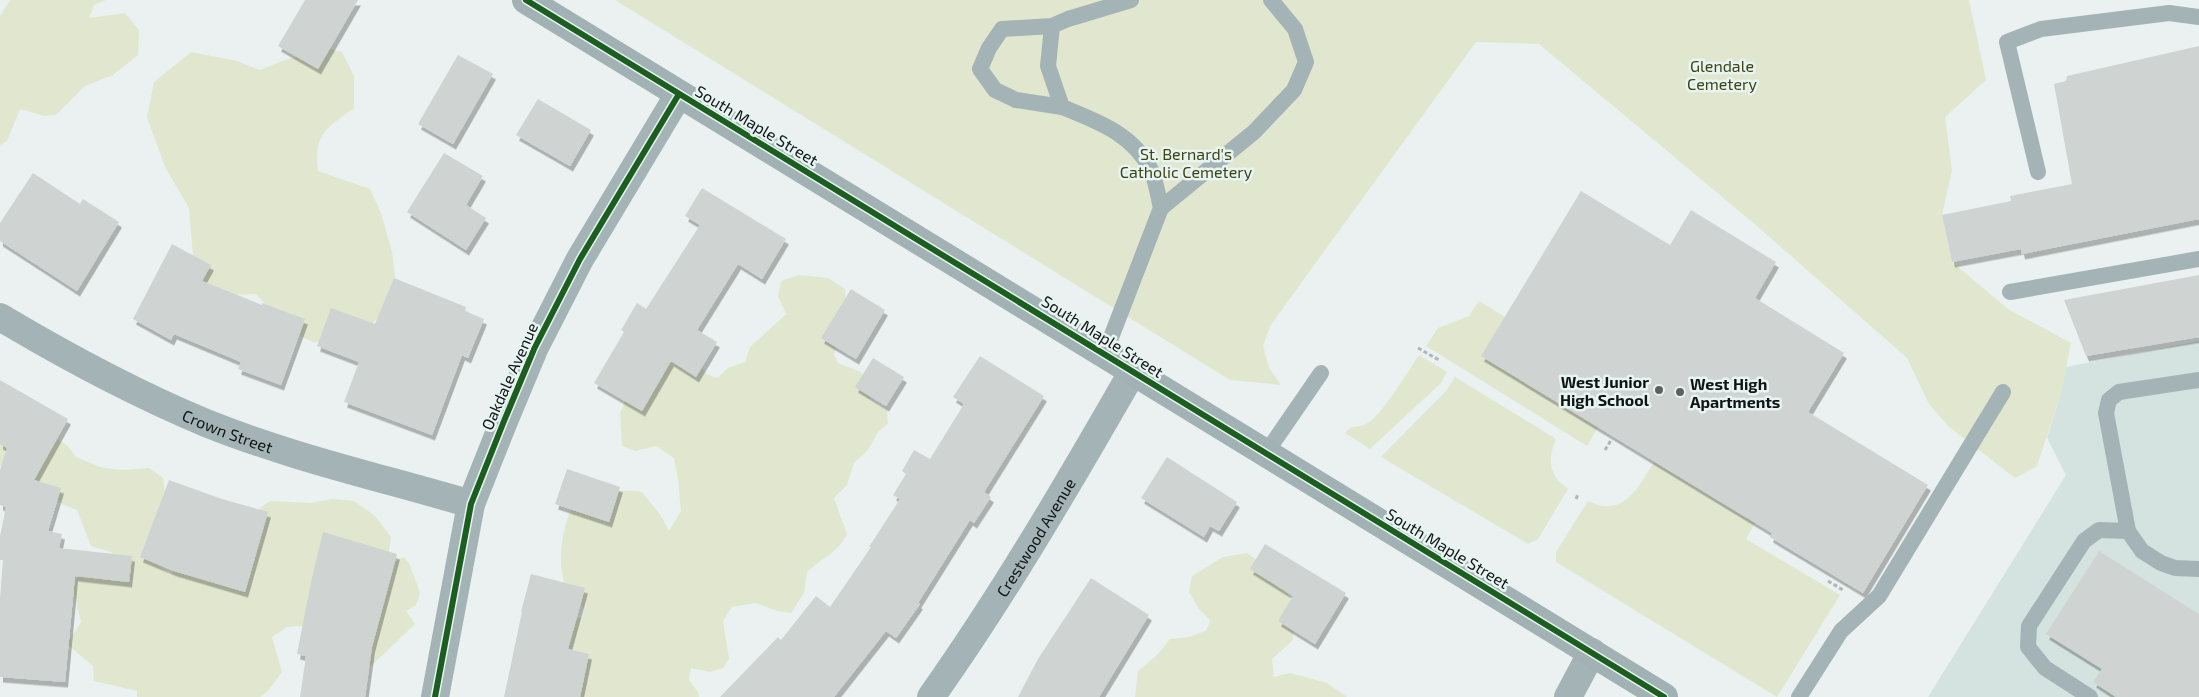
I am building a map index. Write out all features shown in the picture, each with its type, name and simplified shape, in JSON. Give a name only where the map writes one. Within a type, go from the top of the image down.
[{"type":"main road","name":"South Maple Street","points":[[526,0],[1664,697]]},
{"type":"street","name":"Oakdale Avenue","points":[[435,697],[471,504],[534,349],[580,259],[678,94]]},
{"type":"street","name":"Crown Street","points":[[0,317],[108,379],[207,423],[287,450],[471,504]]},
{"type":"street","name":"Crestwood Avenue","points":[[930,697],[971,639],[1133,371]]},
{"type":"street","points":[[1568,697],[1592,652]]},
{"type":"lane","points":[[1131,0],[1068,19],[1052,26],[1002,29],[989,48],[980,69],[995,90],[1016,100],[1062,107],[1107,125],[1132,144],[1151,171],[1161,208]]},
{"type":"lane","points":[[1105,354],[1161,208],[1254,132],[1294,90],[1306,62],[1295,29],[1271,0]]},
{"type":"lane","points":[[2038,172],[2007,42],[2041,29],[2169,13],[2199,17]]},
{"type":"lane","points":[[1052,26],[1048,66],[1062,107]]},
{"type":"lane","points":[[2010,292],[2199,259]]},
{"type":"lane","points":[[1266,453],[1321,373]]},
{"type":"lane","points":[[2199,380],[2119,392],[2109,400],[2106,413],[2128,531],[2142,551],[2161,564],[2175,568],[2199,569]]},
{"type":"lane","points":[[1799,697],[1841,630],[1879,596],[2003,392]]},
{"type":"lane","points":[[2090,697],[2045,668],[2028,647],[2029,626],[2084,541],[2099,530],[2128,531]]},
{"type":"path","points":[[1418,348],[1439,360]]},
{"type":"path","points":[[1605,450],[1613,437]]},
{"type":"path","points":[[1576,499],[1578,494]]},
{"type":"path","points":[[1828,581],[1843,590]]},
{"type":"shaded area","points":[[2199,341],[2199,697],[1928,697],[2066,475],[2047,438],[2061,393],[2066,367]]},
{"type":"green space","points":[[10,0],[106,0],[94,5],[89,18],[125,13],[139,30],[138,55],[113,75],[85,86],[56,115],[44,116],[20,109],[7,141],[0,145],[0,16]]},
{"type":"green space","points":[[615,0],[1969,0],[1986,80],[1945,117],[1952,170],[1942,215],[1952,262],[2008,309],[2071,343],[2061,393],[2037,466],[2015,478],[1948,426],[1929,404],[1907,358],[1757,226],[1539,44],[1476,42],[1270,326],[1263,346],[1269,368],[1281,385],[1230,380]]},
{"type":"green space","points":[[325,48],[342,52],[354,76],[354,108],[329,127],[320,140],[317,158],[318,171],[370,189],[381,213],[392,252],[396,285],[383,313],[371,325],[345,329],[315,343],[291,332],[256,294],[228,295],[205,288],[194,268],[189,208],[165,167],[147,117],[154,82],[191,52],[237,61],[260,70]]},
{"type":"green space","points":[[799,275],[828,278],[845,289],[846,319],[834,354],[838,363],[861,372],[871,387],[870,399],[887,410],[888,424],[878,432],[868,450],[854,463],[847,485],[834,498],[847,534],[834,551],[807,572],[804,593],[791,613],[777,611],[756,603],[732,607],[723,621],[729,659],[723,668],[710,672],[691,668],[689,680],[698,692],[699,697],[560,697],[576,660],[567,645],[570,621],[582,617],[584,608],[569,594],[562,570],[563,535],[574,503],[616,492],[642,492],[661,516],[669,531],[681,511],[674,458],[656,446],[635,451],[622,446],[620,413],[629,392],[665,363],[697,359],[706,374],[717,378],[728,368],[745,362],[750,347],[786,314],[778,296],[781,281]]},
{"type":"green space","points":[[1479,301],[1505,317],[1482,356],[1598,427],[1587,446],[1426,346],[1438,328],[1469,316]]},
{"type":"green space","points":[[1419,355],[1447,372],[1441,383],[1370,449],[1345,433],[1353,427],[1366,424],[1372,420]]},
{"type":"green space","points":[[1455,377],[1556,439],[1551,453],[1553,473],[1568,489],[1538,539],[1528,544],[1381,457],[1446,391]]},
{"type":"green space","points":[[54,437],[68,446],[76,457],[103,468],[123,470],[149,468],[163,478],[168,519],[153,552],[158,565],[170,574],[270,501],[311,503],[332,499],[354,501],[375,516],[391,537],[387,565],[404,557],[410,565],[420,593],[416,605],[406,611],[415,624],[365,672],[313,625],[287,627],[272,637],[282,672],[268,691],[260,697],[137,697],[137,691],[94,681],[93,666],[67,644],[81,622],[74,595],[74,581],[93,562],[120,561],[111,552],[91,546],[77,510],[62,504],[48,494],[9,480],[0,465],[0,440]]},
{"type":"green space","points":[[1654,462],[1746,518],[1770,480],[1777,484],[1746,539],[1840,595],[1777,697],[1556,562],[1556,552],[1588,501],[1600,506],[1611,506],[1629,498]]},
{"type":"green space","points":[[1247,553],[1278,580],[1293,607],[1295,617],[1293,640],[1272,659],[1274,677],[1290,673],[1327,683],[1347,697],[1135,697],[1138,671],[1157,655],[1170,639],[1190,637],[1207,630],[1210,620],[1199,609],[1189,592],[1192,576],[1223,557]]},
{"type":"building","points":[[305,0],[358,0],[318,69],[278,46]]},
{"type":"building","points":[[2199,46],[2199,219],[2022,254],[2021,249],[1952,262],[1942,215],[2011,201],[2010,196],[2072,184],[2054,84],[2066,81],[2067,76]]},
{"type":"building","points":[[458,55],[493,74],[453,144],[418,124]]},
{"type":"building","points":[[538,99],[591,130],[570,166],[516,135]]},
{"type":"building","points":[[444,153],[483,176],[466,205],[486,218],[466,250],[407,212]]},
{"type":"building","points":[[33,173],[80,204],[83,199],[119,222],[77,291],[0,241],[0,223]]},
{"type":"building","points":[[702,188],[786,239],[762,279],[738,264],[697,330],[717,342],[696,377],[671,361],[642,411],[594,383],[624,332],[621,330],[637,303],[646,309],[700,225],[685,216]]},
{"type":"building","name":"West High Apartments","points":[[1581,191],[1670,245],[1691,210],[1776,262],[1755,298],[1844,353],[1808,412],[1928,485],[1863,593],[1770,537],[1772,533],[1481,356]]},
{"type":"building","points":[[172,244],[211,265],[202,281],[262,305],[262,303],[305,319],[281,385],[238,369],[241,362],[174,334],[171,340],[133,319]]},
{"type":"building","points":[[2199,275],[2199,337],[2086,356],[2064,300]]},
{"type":"building","points":[[394,278],[466,307],[465,311],[484,319],[468,358],[462,355],[432,435],[344,402],[359,362],[317,346],[331,308],[375,324]]},
{"type":"building","points":[[851,289],[885,310],[856,359],[821,338]]},
{"type":"building","points":[[980,356],[1044,396],[984,492],[991,497],[974,523],[970,520],[918,603],[920,604],[896,638],[886,631],[834,697],[720,697],[778,637],[781,640],[816,596],[830,607],[871,547],[869,547],[900,499],[893,495],[906,474],[902,471],[914,450],[930,459],[964,404],[953,397]]},
{"type":"building","points":[[873,358],[904,377],[886,406],[855,387]]},
{"type":"building","points":[[0,380],[68,419],[34,480],[61,488],[48,531],[62,534],[59,548],[132,556],[129,582],[75,576],[65,682],[0,677],[0,598],[3,560],[0,560],[0,536],[6,507],[0,505],[0,470],[7,448],[0,444]]},
{"type":"building","points":[[1167,457],[1237,502],[1219,531],[1210,526],[1204,537],[1141,498]]},
{"type":"building","points":[[567,469],[620,487],[609,522],[555,504]]},
{"type":"building","points":[[169,480],[222,499],[268,512],[245,592],[174,571],[140,557]]},
{"type":"building","points":[[323,532],[397,554],[372,647],[365,697],[300,697],[306,656],[297,654]]},
{"type":"building","points":[[1265,544],[1346,593],[1315,644],[1278,621],[1293,596],[1250,569]]},
{"type":"building","points":[[2099,551],[2199,614],[2199,697],[2116,697],[2093,682],[2102,669],[2046,634]]},
{"type":"building","points":[[531,574],[585,588],[568,649],[589,654],[580,697],[504,697],[521,612]]},
{"type":"building","points":[[1091,578],[1149,615],[1099,697],[1018,697],[1038,659]]},
{"type":"cycle path","points":[[526,0],[1664,697]]},
{"type":"cycle path","points":[[435,697],[471,504],[504,421],[534,349],[580,259],[679,94]]},
{"type":"place","name":"West Junior High School","points":[[1659,390]]},
{"type":"place","name":"West High Apartments","points":[[1680,392]]},
{"type":"park label","name":"Glendale Cemetery","points":[[1722,74]]},
{"type":"park label","name":"St. Bernard's Catholic Cemetery","points":[[1186,162]]}]
